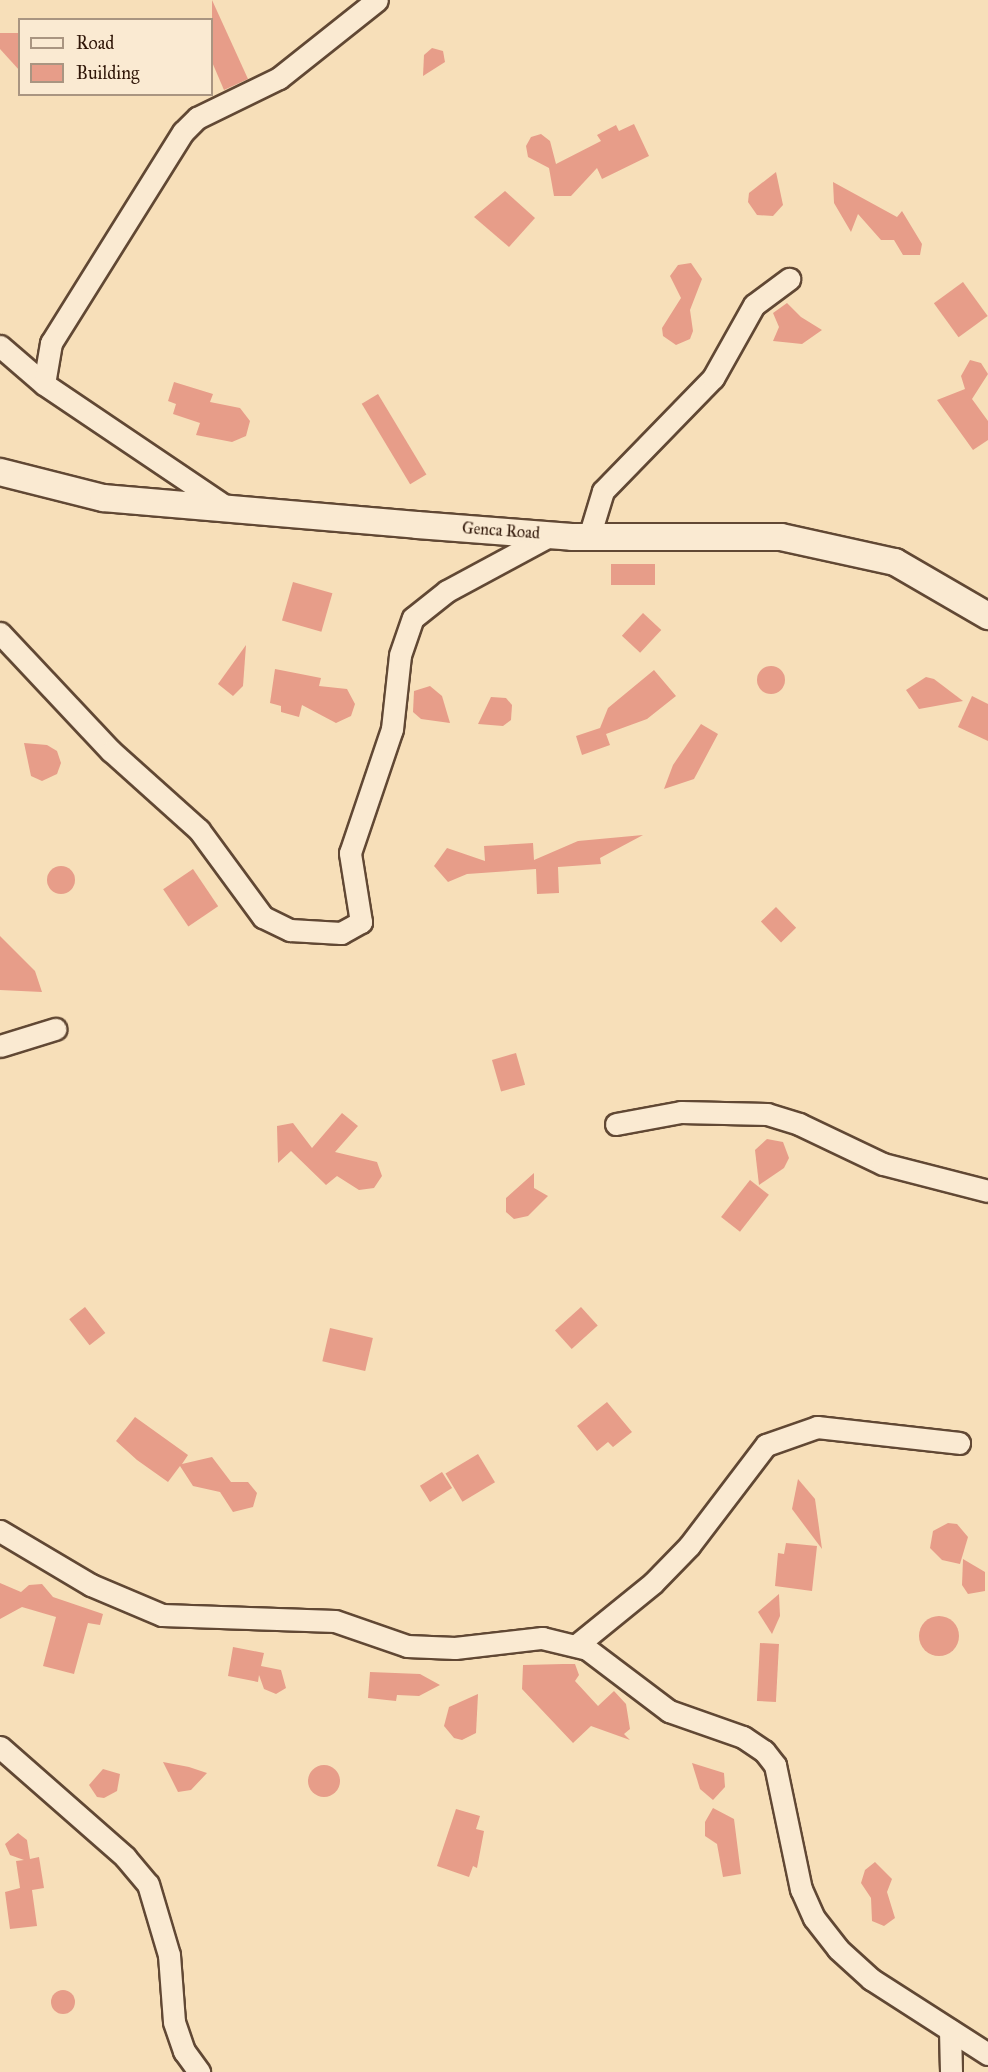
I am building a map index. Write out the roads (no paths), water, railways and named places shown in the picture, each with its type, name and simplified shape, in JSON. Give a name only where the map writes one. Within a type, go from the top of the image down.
[{"type":"street","points":[[44,384],[51,343],[183,132],[196,118],[279,78],[377,0]]},
{"type":"street","points":[[589,537],[603,491],[713,378],[754,305],[789,279]]},
{"type":"street","points":[[0,346],[44,384],[228,508]]},
{"type":"street","name":"Genca Road","points":[[0,472],[103,498],[551,535],[781,537],[846,548],[895,562],[988,616]]},
{"type":"street","points":[[0,633],[111,751],[199,830],[263,917],[290,930],[341,933],[361,922],[350,853],[392,729],[400,656],[413,618],[447,591],[551,535]]},
{"type":"street","points":[[0,1046],[55,1029]]},
{"type":"street","points":[[616,1125],[681,1112],[767,1114],[800,1124],[883,1164],[988,1191]]},
{"type":"street","points":[[578,1644],[653,1583],[689,1546],[766,1445],[817,1427],[959,1443]]},
{"type":"street","points":[[0,1531],[91,1585],[162,1615],[335,1621],[407,1646],[455,1648],[542,1638],[578,1644],[669,1711],[743,1737],[764,1752],[775,1765],[801,1889],[814,1918],[838,1949],[871,1979],[988,2054]]},
{"type":"street","points":[[0,1747],[125,1857],[148,1884],[169,1955],[174,2022],[184,2051],[199,2072]]},
{"type":"street","points":[[950,2030],[951,2072]]}]
